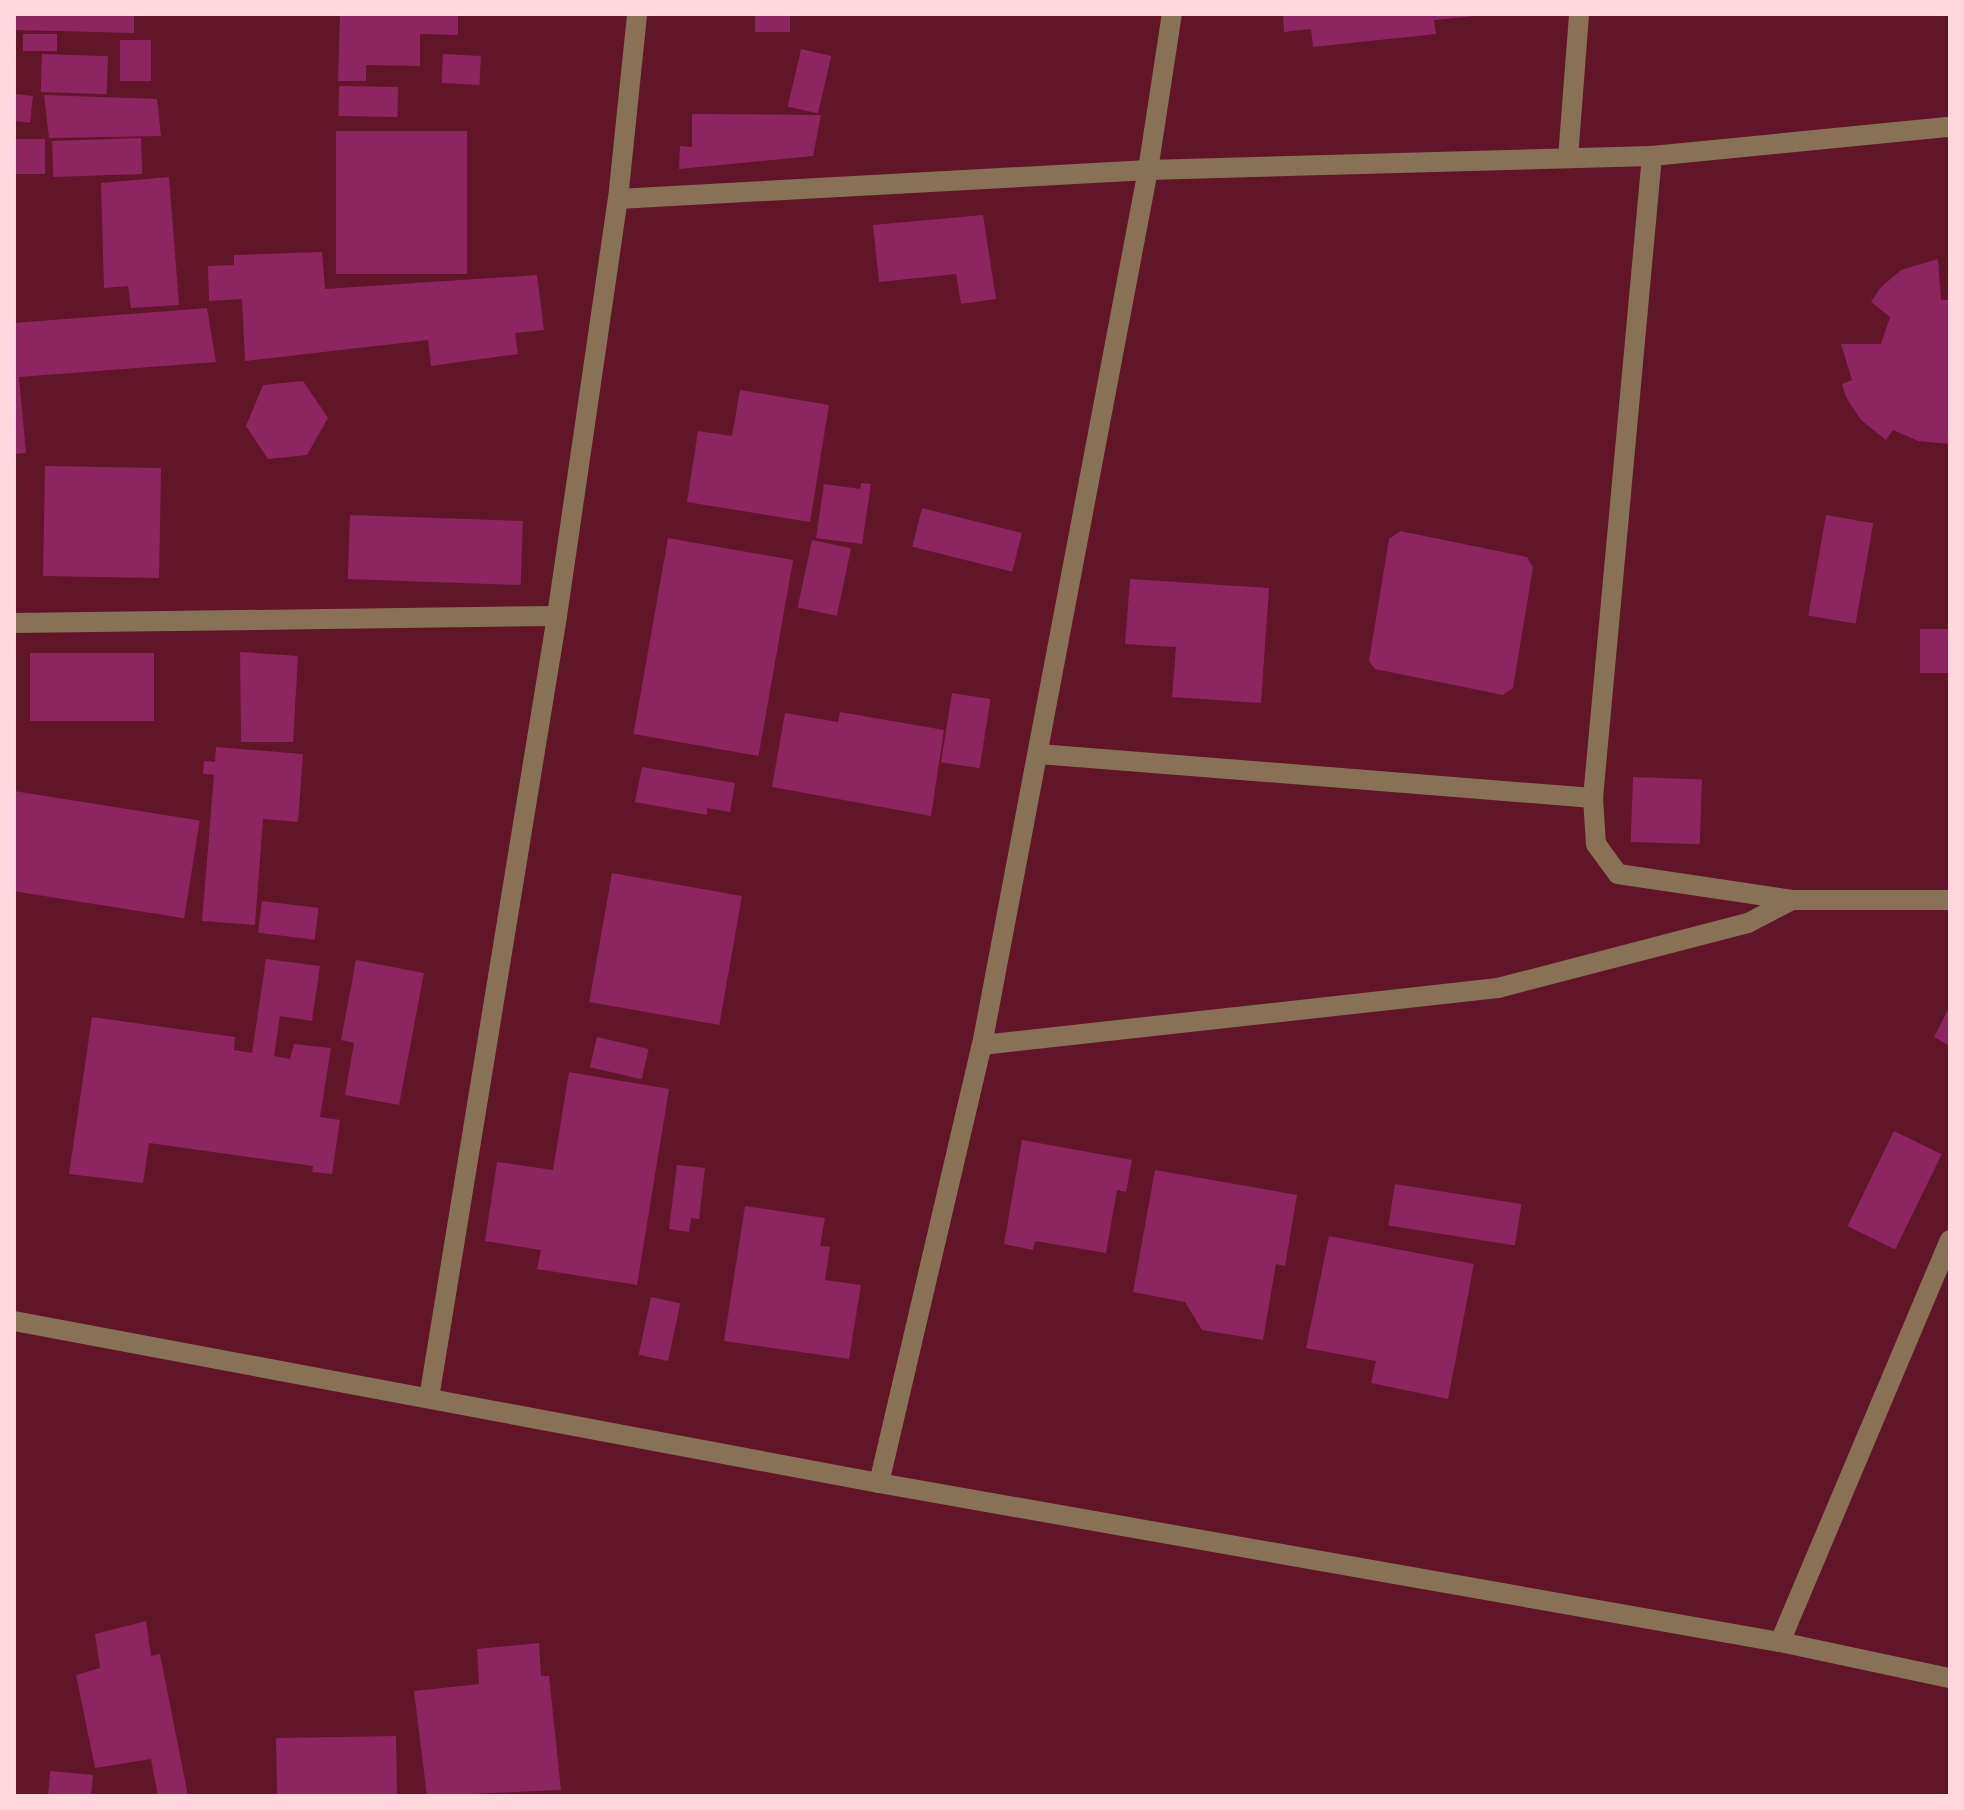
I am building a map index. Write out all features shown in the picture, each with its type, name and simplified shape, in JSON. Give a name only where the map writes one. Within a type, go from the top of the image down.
[{"type":"street","points":[[429,1398],[557,616],[618,199],[637,14]]},
{"type":"street","points":[[879,1483],[982,1045],[1148,170],[1172,14]]},
{"type":"street","points":[[1568,158],[1579,14]]},
{"type":"street","points":[[618,199],[1148,170],[1652,156],[1950,127]]},
{"type":"street","points":[[1652,156],[1593,798],[1596,844],[1618,874],[1792,900],[1950,900]]},
{"type":"street","points":[[14,623],[557,616]]},
{"type":"street","points":[[1039,754],[1593,798]]},
{"type":"street","points":[[982,1045],[1498,988],[1748,923],[1792,900]]},
{"type":"street","points":[[1780,1642],[1950,1240]]},
{"type":"street","points":[[14,1321],[879,1483],[1780,1642],[1950,1678]]},
{"type":"building","points":[[14,14],[134,14],[134,33],[14,30]]},
{"type":"building","points":[[340,14],[458,14],[458,35],[420,34],[420,66],[366,65],[366,81],[338,81]]},
{"type":"building","points":[[755,14],[790,14],[790,32],[755,32]]},
{"type":"building","points":[[1283,14],[1475,16],[1434,20],[1436,34],[1313,47],[1311,29],[1284,32]]},
{"type":"building","points":[[23,34],[57,34],[57,51],[23,51]]},
{"type":"building","points":[[120,40],[151,40],[151,81],[120,81]]},
{"type":"building","points":[[801,49],[831,56],[818,113],[788,106]]},
{"type":"building","points":[[42,54],[108,56],[107,94],[41,92]]},
{"type":"building","points":[[443,54],[481,56],[479,85],[441,83]]},
{"type":"building","points":[[339,86],[398,87],[397,117],[338,116]]},
{"type":"building","points":[[14,94],[33,96],[30,123],[14,121]]},
{"type":"building","points":[[44,95],[157,99],[161,136],[49,138]]},
{"type":"building","points":[[692,114],[821,115],[813,156],[679,169],[680,146],[692,147]]},
{"type":"building","points":[[336,131],[467,131],[467,274],[336,274]]},
{"type":"building","points":[[141,138],[142,174],[53,177],[52,141]]},
{"type":"building","points":[[14,139],[45,139],[45,174],[14,174]]},
{"type":"building","points":[[169,177],[179,305],[131,308],[128,286],[104,288],[101,183]]},
{"type":"building","points":[[983,215],[996,299],[961,304],[956,274],[879,282],[873,225]]},
{"type":"building","points":[[322,252],[325,289],[537,275],[544,330],[515,333],[518,354],[431,366],[428,340],[245,361],[242,299],[209,301],[208,266],[234,265],[234,255]]},
{"type":"building","points":[[1938,259],[1941,300],[1950,300],[1950,444],[1918,441],[1893,430],[1886,440],[1861,420],[1846,397],[1842,384],[1852,380],[1841,344],[1881,344],[1890,317],[1871,302],[1880,288],[1901,270]]},
{"type":"building","points":[[207,308],[216,362],[19,377],[26,453],[14,454],[14,323]]},
{"type":"building","points":[[303,381],[328,418],[307,455],[268,459],[246,426],[263,385]]},
{"type":"building","points":[[740,390],[829,405],[810,522],[687,502],[698,431],[732,436]]},
{"type":"building","points":[[45,466],[161,468],[159,578],[43,576]]},
{"type":"building","points":[[861,483],[871,484],[862,544],[816,538],[824,484],[860,489]]},
{"type":"building","points":[[922,508],[1022,533],[1012,572],[912,547]]},
{"type":"building","points":[[350,515],[523,521],[521,585],[348,579]]},
{"type":"building","points":[[1826,515],[1873,523],[1856,624],[1808,615]]},
{"type":"building","points":[[1400,531],[1527,557],[1533,567],[1513,688],[1503,695],[1375,669],[1369,661],[1389,539]]},
{"type":"building","points":[[668,538],[793,560],[759,756],[633,734]]},
{"type":"building","points":[[812,540],[851,548],[837,616],[798,607]]},
{"type":"building","points":[[1130,579],[1269,588],[1261,703],[1172,697],[1176,647],[1125,644]]},
{"type":"building","points":[[1920,629],[1950,629],[1950,673],[1920,673]]},
{"type":"building","points":[[240,652],[298,656],[293,742],[241,742]]},
{"type":"building","points":[[30,653],[154,653],[154,721],[30,721]]},
{"type":"building","points":[[952,693],[991,699],[980,768],[941,762]]},
{"type":"building","points":[[840,712],[944,730],[931,816],[772,787],[785,713],[838,722]]},
{"type":"building","points":[[216,747],[303,754],[298,822],[263,819],[255,925],[202,921],[214,775],[203,774],[204,761],[215,762]]},
{"type":"building","points":[[642,767],[735,783],[730,812],[707,808],[707,815],[635,802]]},
{"type":"building","points":[[1633,777],[1702,779],[1700,844],[1631,842]]},
{"type":"building","points":[[14,791],[200,820],[184,918],[14,891]]},
{"type":"building","points":[[612,873],[742,896],[719,1025],[589,1002]]},
{"type":"building","points":[[262,901],[319,908],[315,940],[258,933]]},
{"type":"building","points":[[266,959],[320,966],[312,1021],[280,1016],[274,1056],[290,1059],[294,1044],[331,1048],[320,1117],[340,1120],[332,1174],[312,1172],[313,1166],[149,1143],[143,1183],[69,1174],[92,1017],[235,1037],[234,1050],[252,1053]]},
{"type":"building","points":[[356,960],[424,973],[399,1105],[345,1095],[354,1043],[341,1040]]},
{"type":"building","points":[[1950,1006],[1950,1046],[1934,1037]]},
{"type":"building","points":[[597,1037],[649,1049],[642,1079],[590,1067]]},
{"type":"building","points":[[569,1072],[669,1089],[637,1285],[537,1269],[541,1250],[485,1241],[497,1162],[553,1170]]},
{"type":"building","points":[[1894,1131],[1942,1154],[1895,1250],[1848,1226]]},
{"type":"building","points":[[1022,1140],[1132,1160],[1126,1192],[1117,1190],[1106,1253],[1035,1241],[1033,1250],[1004,1244]]},
{"type":"building","points":[[677,1165],[705,1168],[699,1219],[691,1218],[689,1232],[669,1229]]},
{"type":"building","points":[[1155,1170],[1297,1195],[1285,1266],[1276,1264],[1263,1340],[1202,1330],[1185,1302],[1133,1292]]},
{"type":"building","points":[[1395,1184],[1521,1204],[1515,1246],[1388,1225]]},
{"type":"building","points":[[745,1206],[825,1218],[820,1246],[830,1247],[825,1280],[861,1285],[849,1359],[724,1341]]},
{"type":"building","points":[[1329,1236],[1474,1264],[1448,1399],[1371,1383],[1376,1361],[1306,1348]]},
{"type":"building","points":[[651,1297],[680,1303],[668,1361],[639,1355]]},
{"type":"building","points":[[146,1621],[151,1656],[160,1654],[188,1796],[158,1796],[151,1759],[95,1768],[76,1675],[100,1668],[95,1634]]},
{"type":"building","points":[[539,1643],[541,1676],[549,1676],[561,1790],[427,1796],[414,1691],[479,1684],[477,1649]]},
{"type":"building","points":[[396,1736],[397,1796],[277,1796],[276,1738]]},
{"type":"building","points":[[50,1771],[93,1775],[91,1796],[48,1796]]}]
